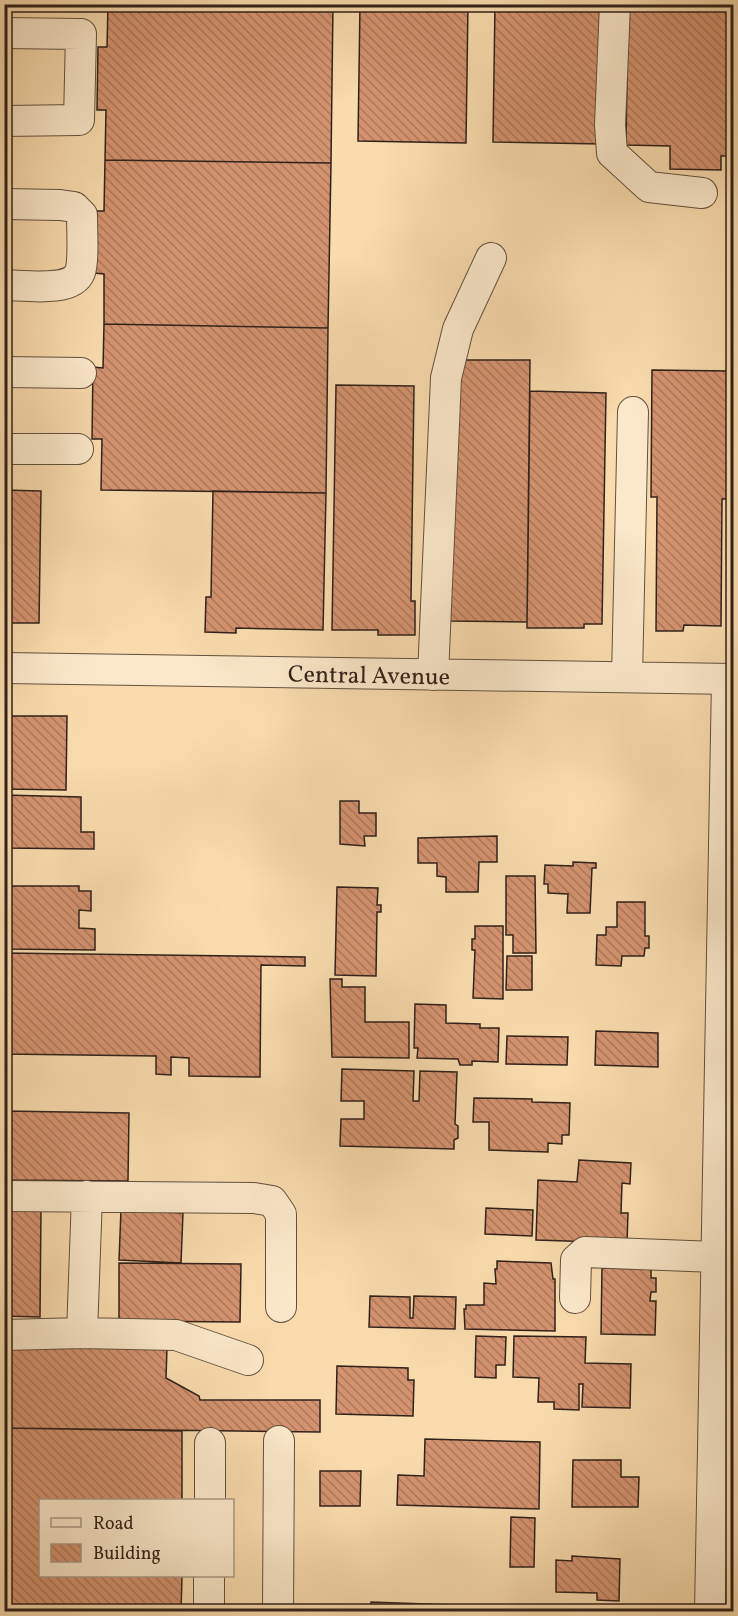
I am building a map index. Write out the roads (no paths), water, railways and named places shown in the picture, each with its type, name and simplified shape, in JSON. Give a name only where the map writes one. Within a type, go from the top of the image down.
[{"type":"street","points":[[615,4],[610,125],[612,153],[649,187],[702,193]]},
{"type":"street","points":[[4,33],[81,34],[79,120],[4,121]]},
{"type":"street","points":[[4,204],[60,205],[74,207],[82,215],[80,272],[74,282],[64,286],[4,285]]},
{"type":"street","points":[[433,675],[446,378],[458,329],[491,258]]},
{"type":"street","points":[[4,372],[81,373]]},
{"type":"street","points":[[627,677],[633,412]]},
{"type":"street","points":[[4,449],[78,449]]},
{"type":"street","name":"Central Avenue","points":[[4,668],[730,680]]},
{"type":"street","points":[[710,1611],[730,680]]},
{"type":"street","points":[[4,1196],[254,1198],[272,1201],[281,1214],[280,1307]]},
{"type":"street","points":[[82,1333],[87,1196]]},
{"type":"street","points":[[575,1299],[576,1260],[585,1252],[716,1257]]},
{"type":"street","points":[[4,1335],[82,1333],[176,1335],[248,1360]]},
{"type":"street","points":[[278,1611],[279,1441]]},
{"type":"street","points":[[210,1443],[210,1499]]},
{"type":"street","points":[[209,1577],[209,1611]]}]
